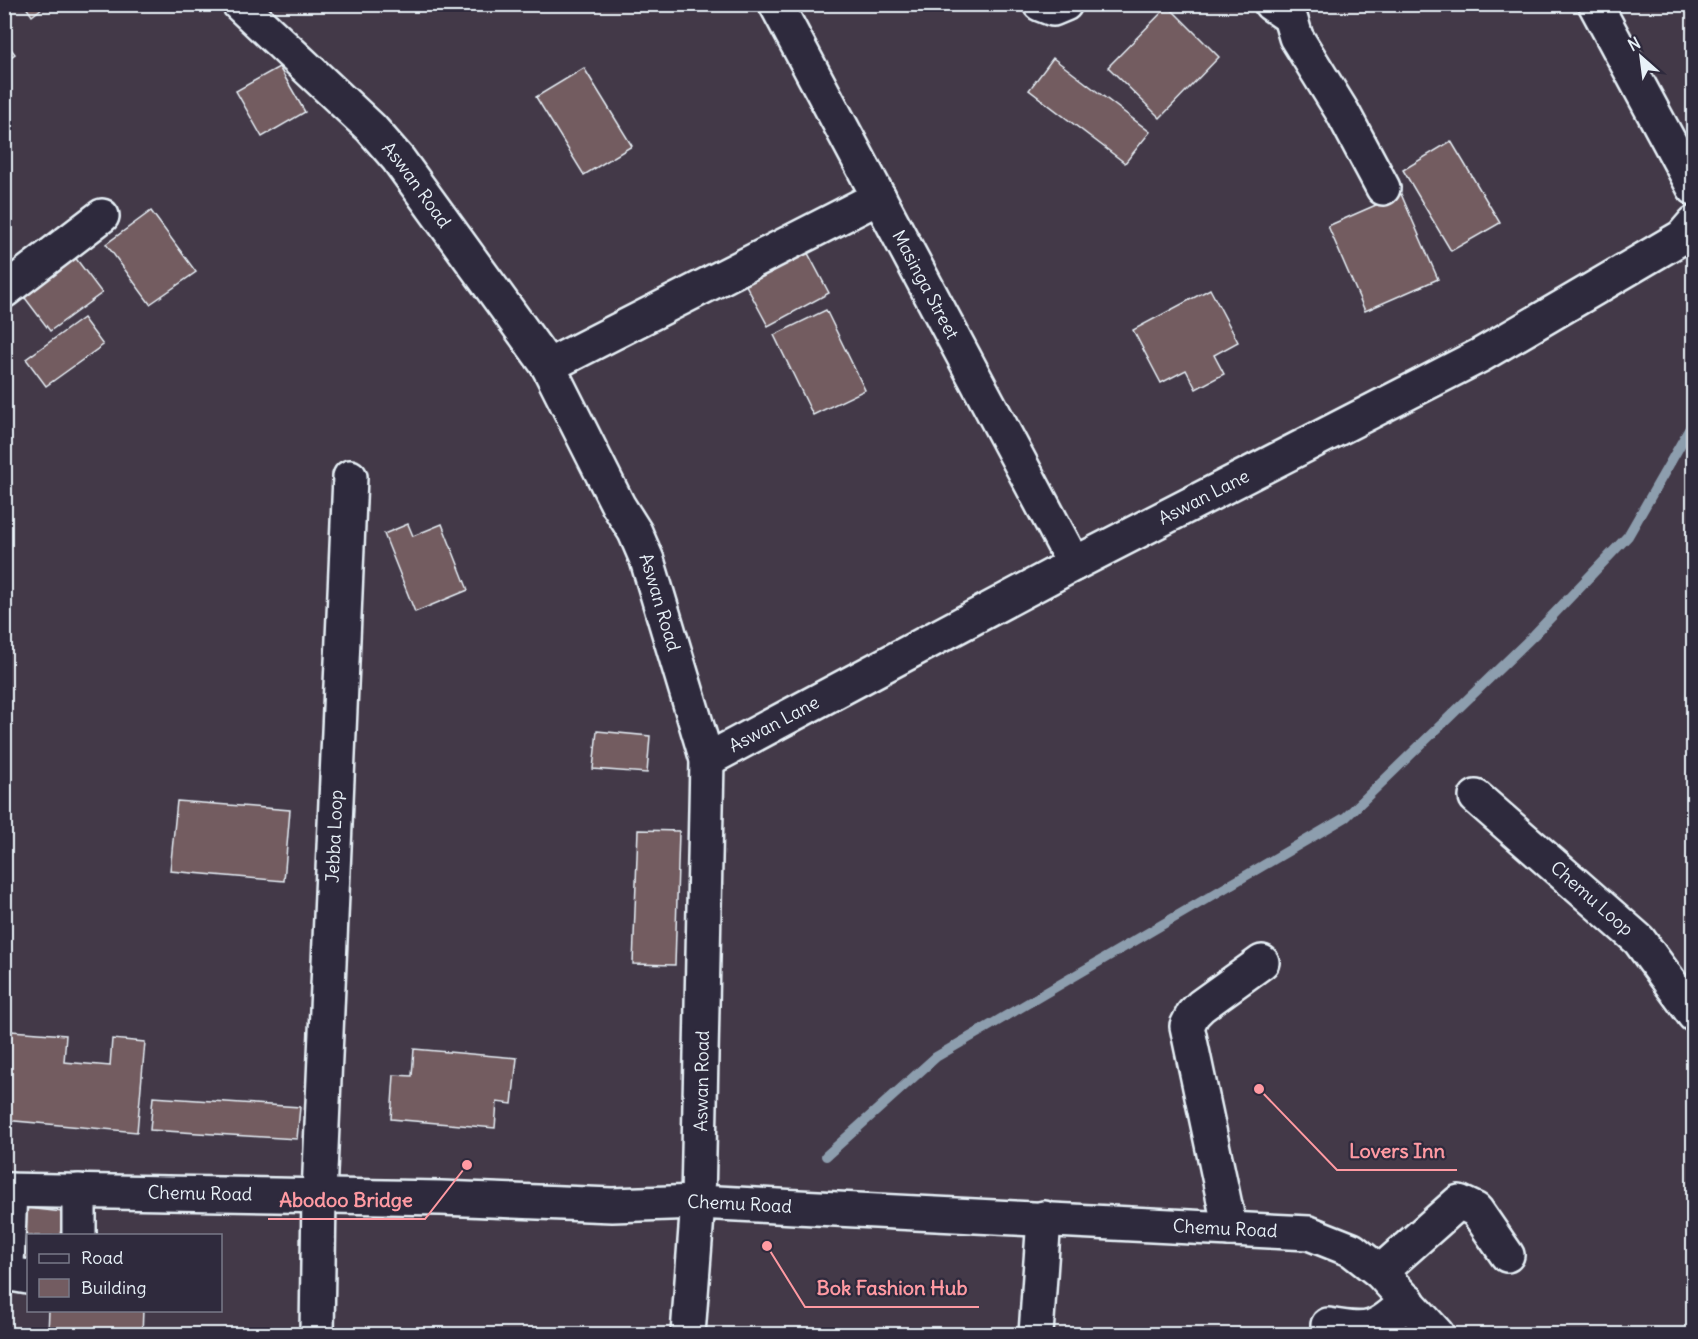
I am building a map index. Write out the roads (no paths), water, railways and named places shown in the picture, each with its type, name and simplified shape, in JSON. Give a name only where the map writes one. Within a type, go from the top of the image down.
[{"type":"street","name":"Aswan Road","points":[[239,4],[370,128],[398,159],[548,366],[618,505],[635,532],[646,560],[707,760],[698,1202],[688,1335]]},
{"type":"street","name":"Masinga Street","points":[[776,4],[1074,564]]},
{"type":"street","points":[[1040,4],[1053,9],[1065,4]]},
{"type":"street","points":[[1595,4],[1694,188]]},
{"type":"street","points":[[1281,11],[1343,113],[1383,188]]},
{"type":"street","points":[[548,366],[879,196]]},
{"type":"street","points":[[4,291],[102,216]]},
{"type":"street","name":"Aswan Lane","points":[[707,760],[1074,564],[1481,355],[1673,242],[1694,223]]},
{"type":"street","name":"Jebba Loop","points":[[316,1335],[319,1195],[350,477]]},
{"type":"street","name":"Chemu Loop","points":[[1476,797],[1639,940],[1694,1015]]},
{"type":"street","points":[[1230,1229],[1187,1026],[1192,1014],[1201,1006],[1263,962]]},
{"type":"street","points":[[7,1190],[7,1265],[11,1275],[27,1277]]},
{"type":"street","name":"Chemu Road","points":[[7,1190],[319,1195],[612,1205],[698,1202],[1309,1233],[1352,1250],[1380,1272],[1437,1335]]},
{"type":"street","points":[[79,1191],[79,1234]]},
{"type":"street","points":[[1380,1272],[1459,1202],[1476,1210],[1507,1255]]},
{"type":"street","points":[[1036,1335],[1044,1218]]},
{"type":"street","points":[[1328,1325],[1358,1330],[1369,1329],[1383,1324],[1408,1301]]},
{"type":"waterway","points":[[826,1156],[936,1057],[1346,817],[1534,635],[1628,536],[1694,421]]},
{"type":"place","name":"Lovers Inn","points":[[1259,1089]]},
{"type":"place","name":"Abodoo Bridge","points":[[467,1165]]},
{"type":"place","name":"Bok Fashion Hub","points":[[767,1246]]}]
